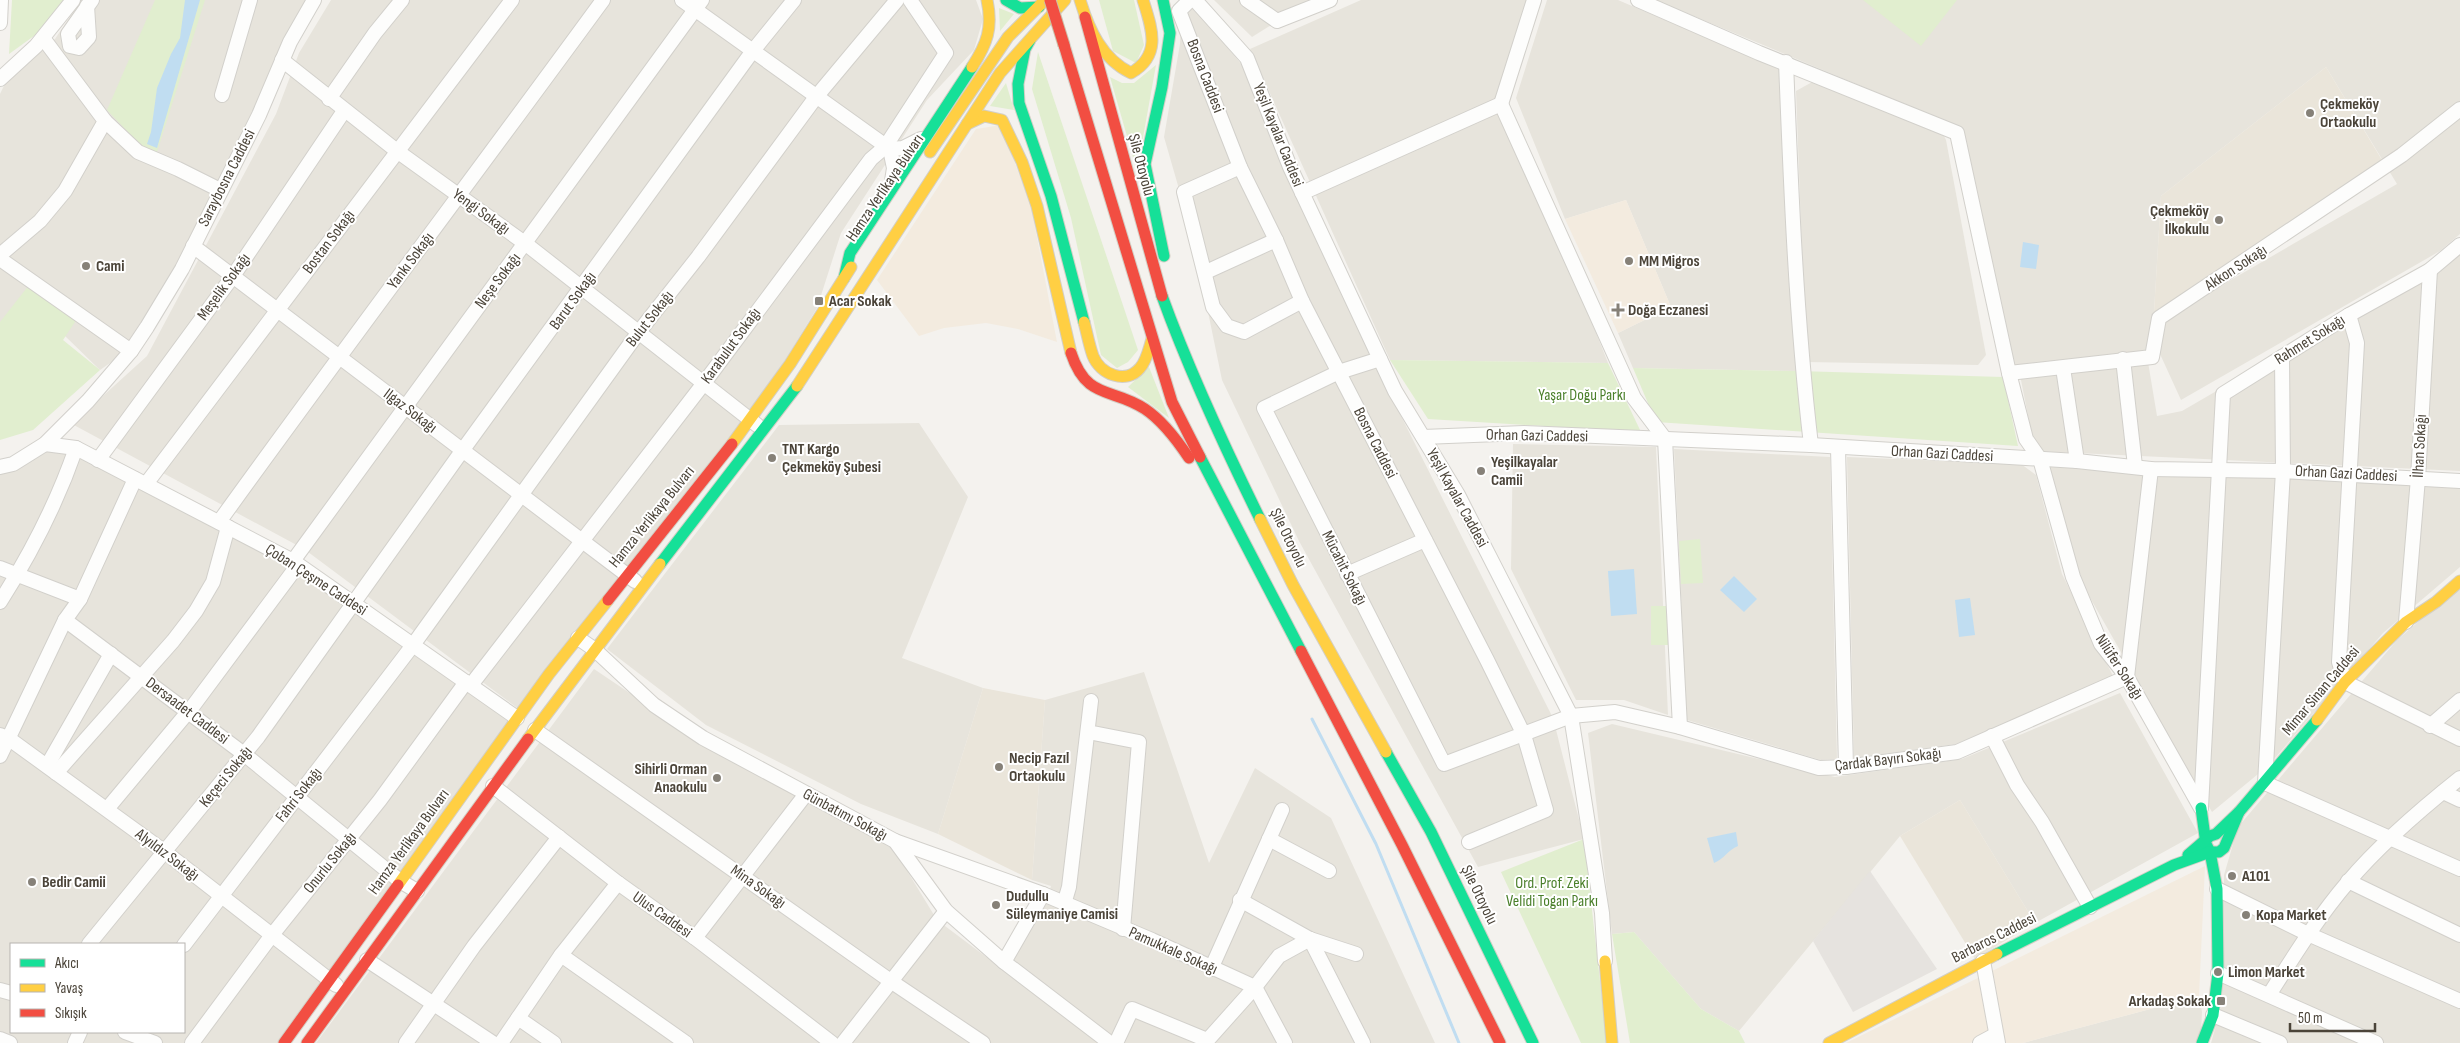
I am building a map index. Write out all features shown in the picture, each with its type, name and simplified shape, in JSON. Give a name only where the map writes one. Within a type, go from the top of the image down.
[{"type":"main road","points":[[844,278],[850,253],[986,45],[990,15],[987,0]]},
{"type":"main road","points":[[1006,0],[1020,8],[1042,4]]},
{"type":"main road","points":[[1050,0],[1172,402],[1402,845],[1500,1043]]},
{"type":"main road","name":"Hamza Yerlikaya Bulvarı","points":[[307,1043],[594,650],[796,388],[1000,73],[1065,0]]},
{"type":"main road","points":[[1080,0],[1085,17],[1115,66],[1131,73],[1141,69],[1148,61],[1151,50],[1153,35],[1143,0]]},
{"type":"main road","points":[[1163,0],[1170,33],[1162,87],[1145,164],[1187,365]]},
{"type":"main road","name":"Hamza Yerlikaya Bulvarı","points":[[284,1043],[517,718],[626,575],[751,420],[790,364],[844,278],[1008,37],[1042,4]]},
{"type":"main road","name":"Şile Otoyolu","points":[[1085,17],[1156,281],[1187,365],[1215,428],[1292,585],[1430,832],[1533,1043]]},
{"type":"main road","points":[[1030,40],[1024,49],[1018,84],[1019,103],[1051,196],[1093,356],[1098,367],[1111,375],[1125,377],[1137,371],[1144,361],[1152,339]]},
{"type":"main road","points":[[967,124],[984,116],[1002,120],[1017,148],[1040,217],[1063,320],[1074,359],[1082,378],[1101,391],[1150,411],[1179,443],[1243,542]]},
{"type":"main road","name":"Mimar Sinan Caddesi","points":[[2239,812],[2265,783],[2345,682],[2406,622],[2436,602],[2460,581]]},
{"type":"main road","name":"Nilüfer Sokağı","points":[[2201,808],[2211,842]]},
{"type":"main road","points":[[2211,842],[2239,812]]},
{"type":"main road","points":[[2211,842],[2219,852],[2225,844],[2239,812]]},
{"type":"main road","points":[[2211,842],[2222,837],[2225,844],[2217,889]]},
{"type":"main road","points":[[2202,1043],[2213,1015],[2218,973],[2217,889],[2211,842]]},
{"type":"main road","name":"Barbaros Caddesi","points":[[1829,1043],[1983,961],[2174,865],[2211,842]]},
{"type":"main road","name":"Yeşil Kayalar Caddesi","points":[[1605,960],[1613,1040]]},
{"type":"street","points":[[0,23],[1,0]]},
{"type":"street","points":[[0,79],[43,38],[73,0]]},
{"type":"street","points":[[236,77],[253,18],[252,0]]},
{"type":"street","points":[[222,95],[252,0]]},
{"type":"street","name":"Saraybosna Caddesi","points":[[0,467],[13,464],[45,444],[88,401],[131,350],[182,269],[259,115],[282,60],[314,0]]},
{"type":"street","points":[[329,99],[402,0]]},
{"type":"street","name":"Bostan Sokağı","points":[[0,756],[4,736],[65,620],[80,600],[140,482],[278,310],[396,151],[512,0]]},
{"type":"street","name":"Yankı Sokağı","points":[[52,769],[142,677],[196,611],[212,582],[223,525],[338,356],[460,196],[603,0]]},
{"type":"street","points":[[682,0],[698,5],[752,52],[888,148],[894,168],[887,196]]},
{"type":"street","name":"Barut Sokağı","points":[[353,603],[752,52],[794,0]]},
{"type":"street","name":"Bulut Sokağı","points":[[414,645],[638,333],[698,257],[816,97],[897,0]]},
{"type":"street","name":"Karabulut Sokağı","points":[[468,683],[582,541],[704,383],[871,159],[888,148],[946,53],[910,0]]},
{"type":"street","name":"Bosna Caddesi","points":[[1190,0],[1179,11],[1240,167],[1276,240],[1302,301],[1524,735],[1546,810],[1469,842]]},
{"type":"street","name":"Yeşil Kayalar Caddesi","points":[[1195,0],[1247,58],[1302,193],[1395,392],[1458,495],[1571,716],[1602,912],[1605,960]]},
{"type":"street","points":[[1247,0],[1277,21],[1330,0]]},
{"type":"street","points":[[1534,0],[1501,104],[1634,398],[1665,439],[1680,727]]},
{"type":"street","points":[[1638,0],[1786,62],[1802,365],[1811,445]]},
{"type":"street","name":"Neşe Sokağı","points":[[107,809],[188,711],[296,563],[405,407],[526,244],[698,5]]},
{"type":"street","points":[[43,38],[105,121],[138,152],[178,168],[220,190]]},
{"type":"street","name":"Yengi Sokağı","points":[[282,60],[396,151],[526,244],[765,430]]},
{"type":"street","name":"Nilüfer Sokağı","points":[[1786,62],[1957,133],[2009,373],[2026,439],[2040,459],[2073,577],[2101,644],[2127,676],[2201,808]]},
{"type":"street","points":[[1302,193],[1501,104]]},
{"type":"street","name":"Akkon Sokağı","points":[[2009,373],[2152,357],[2159,318],[2402,155],[2460,109]]},
{"type":"street","name":"Meşelik Sokağı","points":[[98,460],[233,276],[344,111]]},
{"type":"street","points":[[105,121],[65,191],[40,221],[0,257],[131,350]]},
{"type":"street","points":[[888,148],[914,144],[928,134]]},
{"type":"street","points":[[1240,167],[1184,192],[1206,272],[1213,307],[1227,326],[1244,332],[1302,301]]},
{"type":"street","points":[[1206,272],[1276,240]]},
{"type":"street","name":"Rahmet Sokağı","points":[[2217,469],[2223,394],[2349,315],[2430,270],[2460,245]]},
{"type":"street","name":"Ilgaz Sokağı","points":[[193,246],[643,587]]},
{"type":"street","name":"İlhan Sokağı","points":[[2406,622],[2418,478],[2430,270]]},
{"type":"street","points":[[2349,315],[2357,344],[2339,662],[2345,682],[2430,726],[2460,739]]},
{"type":"street","points":[[2282,357],[2284,471],[2265,783],[2390,840],[2460,869]]},
{"type":"street","name":"Mücahit Sokağı","points":[[1380,359],[1339,372],[1264,408],[1444,764],[1524,735]]},
{"type":"street","points":[[2123,359],[2134,466]]},
{"type":"street","points":[[2063,368],[2077,462]]},
{"type":"street","name":"Orhan Gazi Caddesi","points":[[1423,437],[1524,434],[1811,445],[2040,459],[2134,466],[2151,470],[2284,471],[2460,481]]},
{"type":"street","name":"Çoban Çeşme Caddesi","points":[[45,444],[76,448],[296,563],[517,718]]},
{"type":"street","points":[[0,602],[17,576],[63,486],[76,448]]},
{"type":"street","points":[[1838,448],[1846,767]]},
{"type":"street","points":[[2201,808],[2217,469]]},
{"type":"street","points":[[2127,676],[2151,470]]},
{"type":"street","points":[[1347,574],[1425,540]]},
{"type":"street","points":[[0,568],[80,600]]},
{"type":"street","name":"Keçeci Sokağı","points":[[90,943],[244,754],[353,603]]},
{"type":"street","name":"Dersaadet Caddesi","points":[[65,620],[244,754],[400,881],[417,891]]},
{"type":"street","name":"Günbatımı Sokağı","points":[[578,638],[594,650],[654,705],[703,738],[895,841],[946,911],[1004,962],[1110,1043]]},
{"type":"street","name":"Fahri Sokağı","points":[[185,944],[414,645]]},
{"type":"street","points":[[52,769],[111,654]]},
{"type":"street","name":"Çardak Bayırı Sokağı","points":[[1524,735],[1571,716],[1615,712],[1680,727],[1819,768],[1846,767],[1957,752],[2127,676]]},
{"type":"street","name":"Onurlu Sokağı","points":[[192,1043],[272,934],[349,839],[468,683]]},
{"type":"street","points":[[2430,726],[2460,700]]},
{"type":"street","points":[[1064,904],[1069,887],[1091,701]]},
{"type":"street","name":"Mina Sokağı","points":[[535,730],[892,982],[982,1043]]},
{"type":"street","points":[[1088,732],[1139,742],[1123,928]]},
{"type":"street","name":"Alyıldız Sokağı","points":[[4,736],[165,852],[344,991]]},
{"type":"street","points":[[1992,736],[2017,785],[2042,822],[2090,907]]},
{"type":"street","points":[[2270,995],[2308,934],[2348,881],[2390,840],[2460,778]]},
{"type":"street","name":"Ulus Caddesi","points":[[493,786],[618,884],[695,938],[832,1043]]},
{"type":"street","points":[[2443,792],[2460,800]]},
{"type":"street","points":[[695,938],[806,794]]},
{"type":"street","points":[[1211,968],[1282,810]]},
{"type":"street","points":[[406,1043],[474,946],[559,837]]},
{"type":"street","points":[[1269,839],[1329,871]]},
{"type":"street","name":"Pamukkale Sokağı","points":[[895,841],[1043,894],[1152,940],[1255,988]]},
{"type":"street","points":[[2348,881],[2460,935]]},
{"type":"street","points":[[501,1043],[561,955],[618,884]]},
{"type":"street","points":[[2217,889],[2308,934],[2460,1001]]},
{"type":"street","points":[[1004,962],[1043,894]]},
{"type":"street","points":[[1240,900],[1310,939],[1356,954]]},
{"type":"street","points":[[843,1043],[946,911]]},
{"type":"street","points":[[1116,1043],[1132,1009],[1206,1042],[1255,988],[1279,956],[1310,939]]},
{"type":"street","points":[[1310,939],[1363,1043]]},
{"type":"street","points":[[561,955],[686,1043]]},
{"type":"street","points":[[367,960],[493,1043]]},
{"type":"street","points":[[1980,1043],[1996,1039],[1983,961]]},
{"type":"street","points":[[2218,973],[2376,1043]]},
{"type":"street","points":[[1255,988],[1285,1043]]},
{"type":"street","points":[[2213,1015],[2280,1043]]},
{"type":"street","points":[[518,1018],[554,1043]]},
{"type":"street","points":[[128,1033],[155,1043]]},
{"type":"street","points":[[0,1039],[10,1043]]},
{"type":"shaded area","points":[[81,0],[314,0],[137,344],[100,370],[65,336],[0,322],[0,94],[12,69],[55,39]]},
{"type":"shaded area","points":[[331,0],[976,0],[983,19],[974,50],[927,100],[841,233],[817,308],[763,396],[520,710],[304,549],[72,424],[147,356],[276,114],[299,53]]},
{"type":"shaded area","points":[[1214,0],[1311,0],[1252,37]]},
{"type":"shaded area","points":[[1361,0],[1528,0],[1505,102],[1608,363],[1390,360],[1250,49]]},
{"type":"shaded area","points":[[1547,0],[1618,0],[1779,69],[1798,371],[1633,368],[1618,333],[1671,307],[1626,200],[1565,219],[1516,98]]},
{"type":"shaded area","points":[[1655,0],[2460,0],[2460,234],[2440,251],[2181,400],[2160,354],[2165,318],[2397,184],[2326,67],[2161,196],[2154,312],[2148,352],[2015,369],[1962,128]]},
{"type":"shaded area","points":[[1194,7],[1242,65],[1403,420],[1553,718],[1584,839],[1478,867],[1299,541],[1222,380],[1192,234],[1164,137],[1180,44],[1181,21]]},
{"type":"shaded area","name":"Çekmeköy Ortaokulu","points":[[2326,67],[2388,170],[2154,312],[2161,196]]},
{"type":"shaded area","points":[[1814,81],[1943,134],[1946,140],[1986,355],[1978,365],[1806,362],[1796,91]]},
{"type":"shaded area","points":[[1001,125],[1031,206],[1057,342],[1018,329],[986,323],[944,328],[919,336],[877,280],[976,129]]},
{"type":"shaded area","name":"MM Migros","points":[[1626,200],[1671,307],[1618,333],[1565,219]]},
{"type":"shaded area","points":[[2460,246],[2460,471],[2035,451],[2020,375],[2148,362],[2157,416],[2182,411],[2444,259]]},
{"type":"shaded area","points":[[919,423],[968,497],[902,658],[983,688],[938,834],[861,804],[706,725],[607,649],[779,425]]},
{"type":"shaded area","points":[[1513,444],[1656,447],[1668,715],[1624,700],[1576,700],[1511,569]]},
{"type":"shaded area","points":[[74,448],[110,460],[306,562],[511,721],[281,1043],[0,1043],[0,469],[26,455]]},
{"type":"shaded area","points":[[1674,449],[1830,457],[1837,759],[1821,760],[1687,720]]},
{"type":"shaded area","points":[[1847,457],[2021,464],[2036,475],[2062,574],[2114,678],[1956,744],[1854,758]]},
{"type":"shaded area","points":[[2047,467],[2460,483],[2460,567],[2383,633],[2269,765],[2212,812],[2076,573]]},
{"type":"shaded area","points":[[2460,586],[2460,1043],[2211,1043],[2222,1005],[2224,875],[2238,827],[2397,640]]},
{"type":"shaded area","points":[[594,669],[698,739],[892,846],[937,920],[1005,971],[1045,906],[1051,886],[1032,880],[1045,700],[1144,672],[1209,863],[1255,768],[1331,818],[1435,1043],[316,1043]]},
{"type":"shaded area","name":"Necip Fazıl Ortaokulu","points":[[983,688],[1045,700],[1032,880],[938,834]]},
{"type":"shaded area","points":[[2120,693],[2198,833],[2035,923],[1960,800],[1900,836],[1739,1031],[1701,1009],[1634,932],[1612,934],[1588,733],[1612,724],[1835,777],[1962,759]]},
{"type":"shaded area","points":[[1960,800],[2035,923],[1975,959],[1900,836]]},
{"type":"shaded area","points":[[2205,866],[2199,996],[2023,1043],[2000,1043],[1987,1035],[1970,1043],[1846,1043]]},
{"type":"shaded area","points":[[1870,871],[1937,969],[1853,1012],[1813,941]]},
{"type":"shaded area","points":[[2199,996],[2202,1012],[2201,1033],[2195,1043],[2023,1043]]},
{"type":"green space","points":[[12,0],[70,0],[56,20],[9,54]]},
{"type":"green space","points":[[155,0],[205,0],[157,152],[141,146],[107,110]]},
{"type":"green space","points":[[1099,0],[1134,0],[1144,45],[1136,63],[1113,51]]},
{"type":"green space","points":[[1863,0],[1957,0],[1921,46]]},
{"type":"green space","points":[[999,8],[1014,14],[1000,31]]},
{"type":"green space","points":[[1038,52],[1138,350],[1128,362],[1117,368],[1101,355],[1071,218],[1032,89]]},
{"type":"green space","points":[[1156,65],[1137,171],[1110,77],[1122,83],[1134,83]]},
{"type":"green space","points":[[1006,83],[1014,110],[990,106]]},
{"type":"green space","points":[[29,285],[77,319],[63,340],[100,370],[33,430],[0,440],[0,322]]},
{"type":"green space","name":"Yaşar Doğu Parkı","points":[[1390,360],[1608,363],[1641,432],[1428,419]]},
{"type":"green space","points":[[1149,367],[1169,418],[1128,387]]},
{"type":"green space","points":[[1633,368],[2003,377],[2018,446],[1656,422]]},
{"type":"green space","points":[[1700,539],[1703,583],[1681,584],[1679,541]]},
{"type":"green space","points":[[1651,606],[1670,606],[1670,645],[1651,645]]},
{"type":"green space","name":"Ord. Prof. Zeki Velidi Togan Parkı","points":[[1584,839],[1607,1043],[1581,1043],[1501,872]]},
{"type":"green space","name":"Ord. Prof. Zeki Velidi Togan Parkı","points":[[1634,932],[1701,1009],[1739,1031],[1745,1043],[1630,1043],[1612,934]]},
{"type":"water","points":[[185,0],[200,0],[157,148],[147,144],[151,132],[157,88],[180,38]]},
{"type":"water","points":[[2023,242],[2039,245],[2036,269],[2020,267]]},
{"type":"water","points":[[1634,569],[1637,614],[1611,616],[1608,571]]},
{"type":"water","points":[[1734,576],[1757,599],[1744,612],[1720,590]]},
{"type":"water","points":[[1970,598],[1975,635],[1959,637],[1955,600]]},
{"type":"water","points":[[1736,832],[1738,846],[1714,863],[1707,838]]},
{"type":"waterway","points":[[1312,719],[1376,844],[1459,1043]]},
{"type":"traffic: fast","points":[[1006,0],[1020,8],[1039,7]]},
{"type":"traffic: fast","points":[[1163,0],[1170,33],[1162,87],[1145,164],[1164,256]]},
{"type":"traffic: fast","points":[[1030,40],[1025,49],[1018,84],[1019,103],[1051,196],[1084,322]]},
{"type":"traffic: fast","points":[[844,278],[850,253],[972,67]]},
{"type":"traffic: fast","points":[[1162,296],[1208,409],[1260,519]]},
{"type":"traffic: fast","points":[[660,564],[797,386]]},
{"type":"traffic: fast","points":[[1200,457],[1301,651]]},
{"type":"traffic: fast","points":[[2188,855],[2210,836],[2216,834],[2239,812],[2317,720]]},
{"type":"traffic: fast","points":[[1386,752],[1431,832],[1533,1043]]},
{"type":"traffic: fast","points":[[2201,808],[2206,844],[2210,852],[2217,889],[2218,973],[2213,1015],[2202,1043]]},
{"type":"traffic: fast","points":[[1997,954],[2174,865],[2210,852],[2219,852],[2224,848],[2239,812]]},
{"type":"traffic: slow","points":[[972,67],[982,51],[989,27],[987,0]]},
{"type":"traffic: slow","points":[[797,386],[1000,73],[1065,0]]},
{"type":"traffic: slow","points":[[1080,0],[1092,33],[1104,52],[1131,73],[1141,66],[1151,50],[1151,31],[1143,0]]},
{"type":"traffic: slow","points":[[930,152],[1008,37],[1044,1]]},
{"type":"traffic: slow","points":[[967,124],[984,116],[1002,120],[1022,162],[1037,206],[1071,353]]},
{"type":"traffic: slow","points":[[732,444],[790,364],[851,267]]},
{"type":"traffic: slow","points":[[1084,322],[1096,362],[1101,368],[1114,375],[1128,376],[1140,368],[1146,358],[1152,339]]},
{"type":"traffic: slow","points":[[1260,519],[1293,585],[1386,752]]},
{"type":"traffic: slow","points":[[528,739],[660,564]]},
{"type":"traffic: slow","points":[[2317,720],[2345,682],[2406,622],[2436,602],[2460,581]]},
{"type":"traffic: slow","points":[[398,885],[549,674],[608,600]]},
{"type":"traffic: slow","points":[[1829,1043],[1997,954]]},
{"type":"traffic: slow","points":[[1605,961],[1612,1043]]},
{"type":"traffic: jam","points":[[1050,0],[1064,45]]},
{"type":"traffic: jam","points":[[1085,17],[1162,296]]},
{"type":"traffic: jam","points":[[1064,45],[1172,402],[1200,457]]},
{"type":"traffic: jam","points":[[1071,353],[1077,368],[1085,379],[1102,391],[1133,402],[1152,414],[1180,444],[1189,458]]},
{"type":"traffic: jam","points":[[608,600],[732,444]]},
{"type":"traffic: jam","points":[[1301,651],[1402,845],[1500,1043]]},
{"type":"traffic: jam","points":[[307,1043],[528,739]]},
{"type":"traffic: jam","points":[[284,1043],[398,885]]},
{"type":"place","name":"Çekmeköy Ortaokulu","points":[[2310,113]]},
{"type":"place","name":"Çekmeköy İlkokulu","points":[[2219,220]]},
{"type":"place","name":"MM Migros","points":[[1629,261]]},
{"type":"place","name":"Cami","points":[[86,266]]},
{"type":"place","name":"Acar Sokak","points":[[819,301]]},
{"type":"place","name":"Doğa Eczanesi","points":[[1618,310]]},
{"type":"place","name":"TNT Kargo Çekmeköy Şubesi","points":[[772,458]]},
{"type":"place","name":"Yeşilkayalar Camii","points":[[1481,471]]},
{"type":"place","name":"Necip Fazıl Ortaokulu","points":[[999,767]]},
{"type":"place","name":"Sihirli Orman Anaokulu","points":[[717,778]]},
{"type":"place","name":"A101","points":[[2232,876]]},
{"type":"place","name":"Bedir Camii","points":[[32,882]]},
{"type":"place","name":"Dudullu Süleymaniye Camisi","points":[[996,905]]},
{"type":"place","name":"Kopa Market","points":[[2246,915]]},
{"type":"place","name":"Limon Market","points":[[2218,972]]},
{"type":"place","name":"Arkadaş Sokak","points":[[2221,1001]]}]
